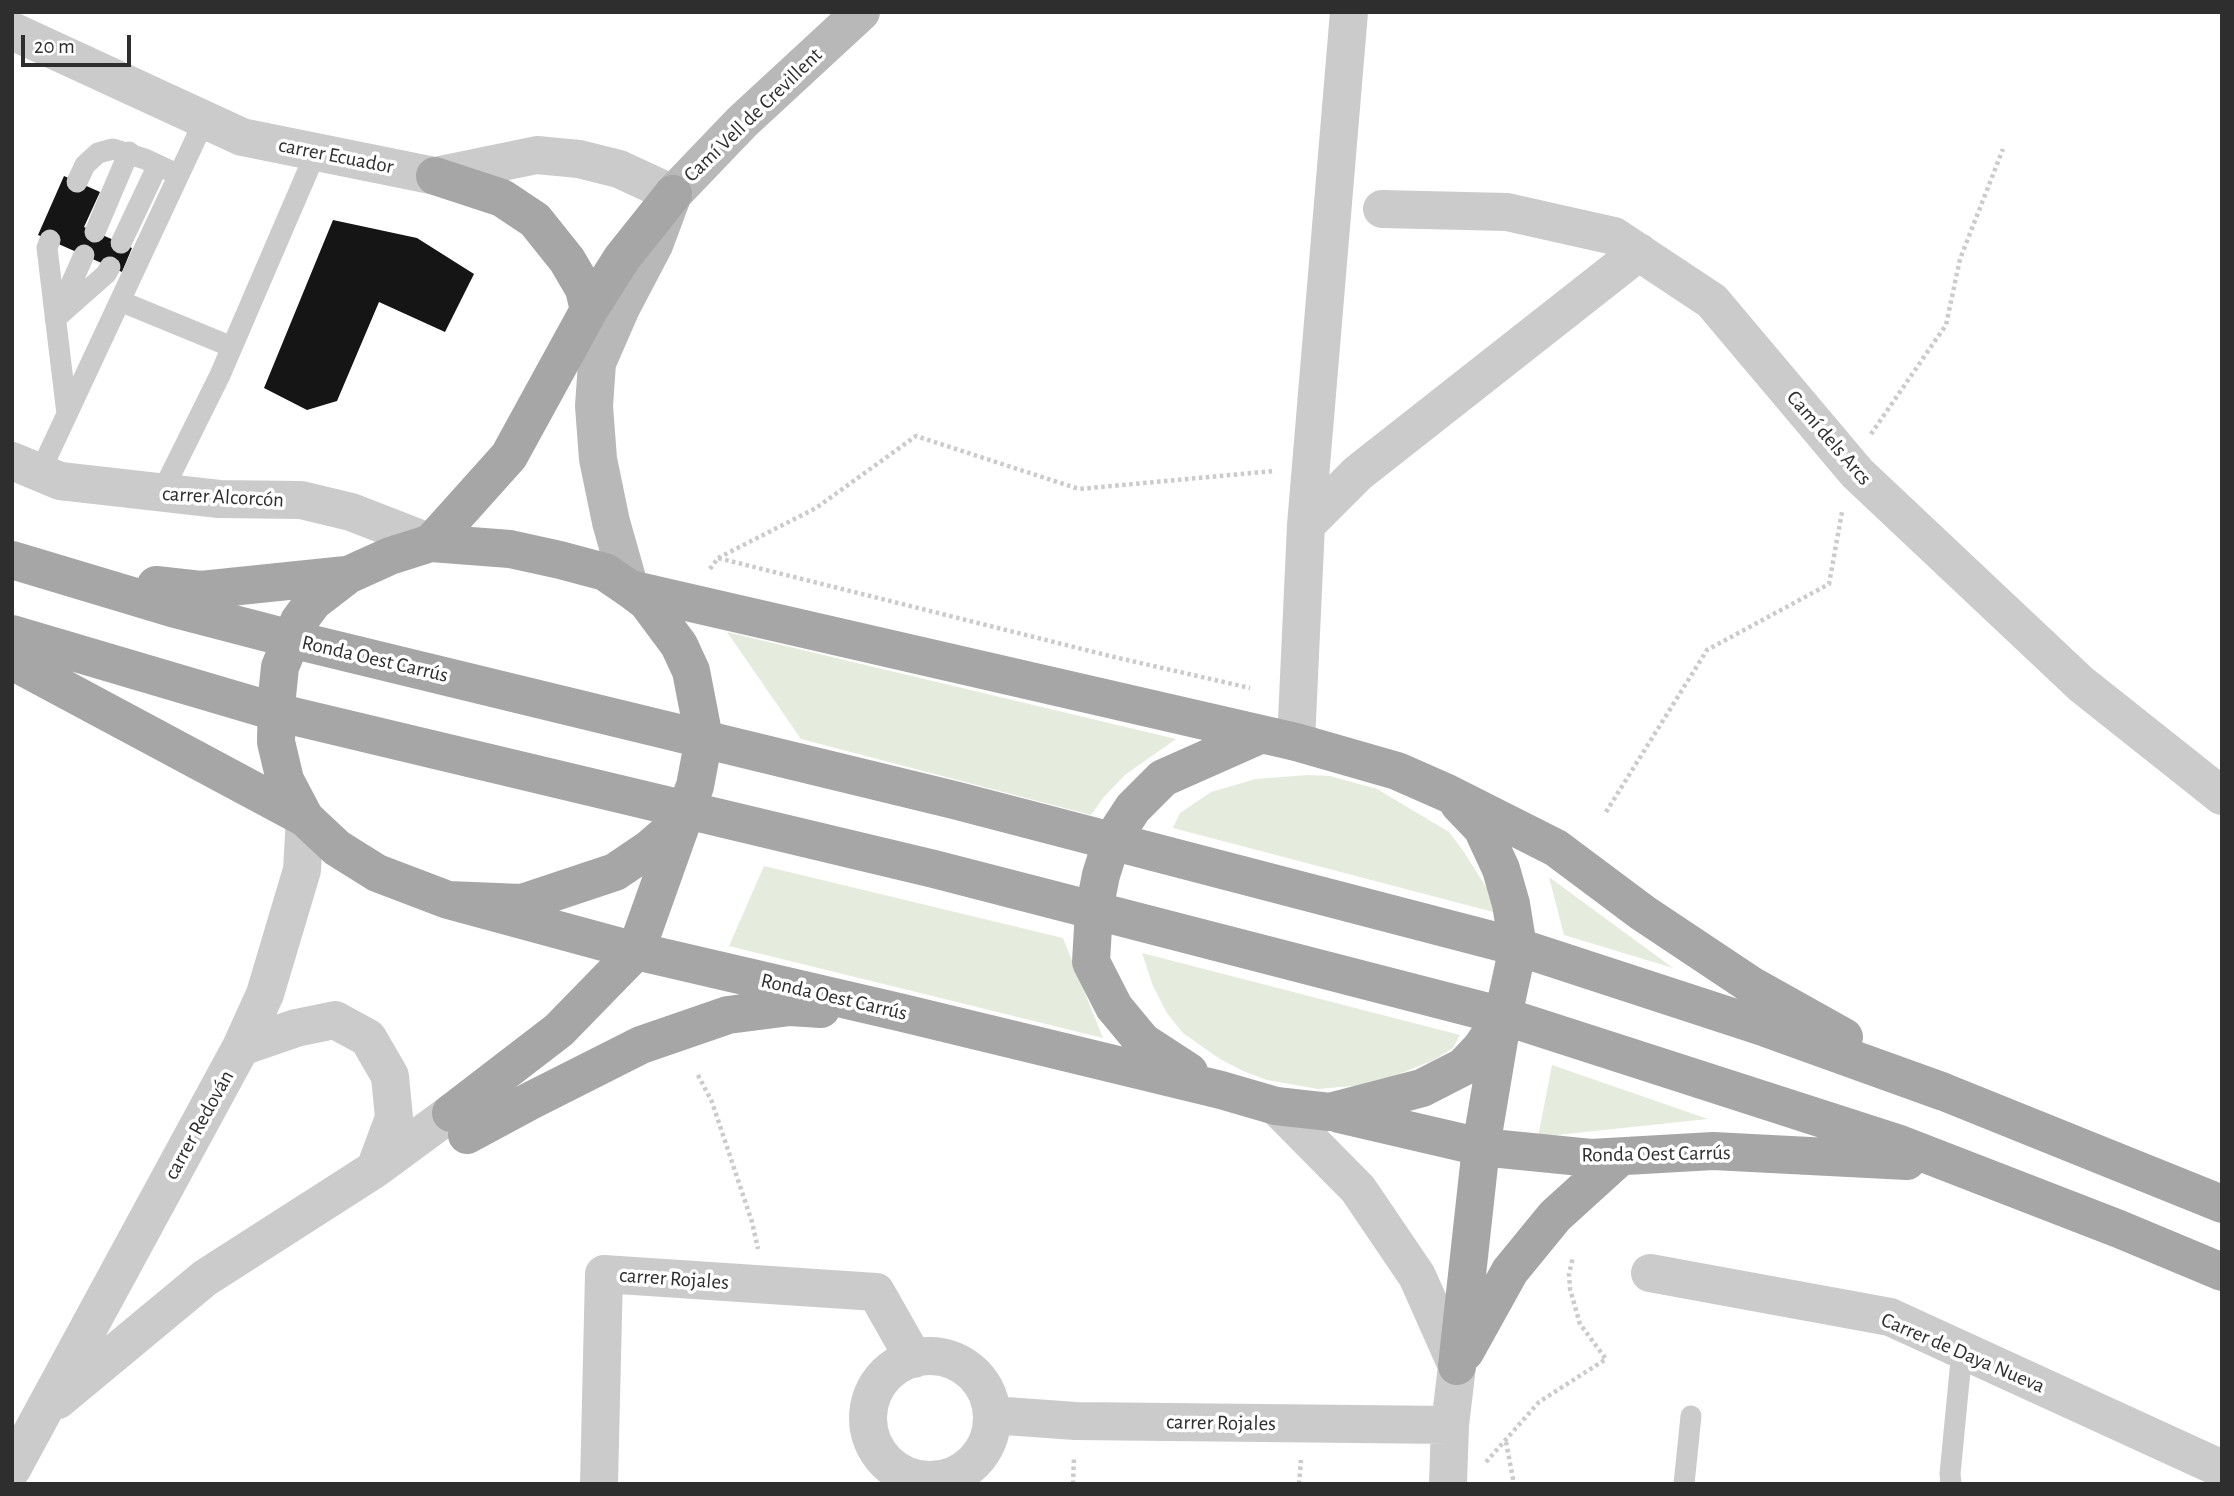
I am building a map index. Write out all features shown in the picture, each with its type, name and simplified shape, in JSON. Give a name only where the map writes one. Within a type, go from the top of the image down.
[{"type":"main road","points":[[435,176],[502,198],[535,220],[568,260],[584,289],[589,310]]},
{"type":"main road","points":[[431,544],[509,456],[589,310],[622,258],[673,194]]},
{"type":"main road","name":"Ronda Oest Carrús","points":[[305,818],[285,780],[276,742],[276,712],[280,667],[290,639],[313,602],[348,575],[390,556],[431,544],[510,549],[605,572],[647,603],[679,645],[691,671],[704,738],[695,786],[687,810],[672,829],[649,849],[615,872],[522,903],[448,900]]},
{"type":"main road","name":"Ronda Oest Carrús","points":[[23,564],[201,590],[348,575]]},
{"type":"main road","name":"Ronda Oest Carrús","points":[[23,564],[290,639],[704,738],[1112,840],[1518,947],[1766,1028],[1944,1092],[2222,1204]]},
{"type":"main road","name":"Ronda Oest Carrús","points":[[630,589],[1278,739],[1396,771],[1447,793],[1556,848],[1643,913],[1751,985],[1944,1092]]},
{"type":"main road","name":"Ronda Oest Carrús","points":[[12,634],[276,712],[1094,910],[1503,1016],[1897,1143],[2222,1272]]},
{"type":"main road","name":"Ronda Oest Carrús","points":[[12,661],[305,818],[337,848],[377,873],[448,900],[636,951],[904,1013],[1221,1090],[1276,1106],[1330,1112],[1481,1147],[1591,1158],[1713,1151],[1945,1163]]},
{"type":"main road","name":"Ronda Oest Carrús","points":[[1221,1090],[1178,1067],[1143,1042],[1114,1007],[1091,962],[1094,910],[1112,840],[1133,808],[1163,778],[1278,739]]},
{"type":"main road","name":"Ronda Oest Carrús","points":[[1330,1112],[1422,1088],[1462,1067],[1481,1048],[1503,1016],[1518,947],[1511,904],[1501,869],[1482,828],[1447,793]]},
{"type":"main road","points":[[459,1124],[559,1030],[636,951],[687,810]]},
{"type":"main road","points":[[459,1124],[531,1100],[641,1045],[728,1015],[790,1007],[904,1013]]},
{"type":"main road","points":[[1457,1366],[1481,1147],[1503,1016]]},
{"type":"main road","points":[[1457,1366],[1510,1271],[1555,1216],[1620,1157]]},
{"type":"street","name":"Camí Vell de Crevillent","points":[[630,589],[611,522],[598,459],[594,406],[597,363],[621,308],[654,245],[673,194],[742,122],[861,12]]},
{"type":"street","points":[[1278,739],[1306,525],[1349,12]]},
{"type":"street","name":"carrer Ecuador","points":[[12,31],[242,137],[435,176],[537,155],[579,159],[620,169],[673,194]]},
{"type":"street","name":"Camí dels Arcs","points":[[1381,209],[1507,212],[1614,236],[1712,301],[1850,465],[2081,684],[2222,796]]},
{"type":"street","points":[[1306,525],[1358,473],[1639,253]]},
{"type":"street","name":"carrer Alcorcón","points":[[26,467],[60,481],[161,494],[219,499],[301,500],[351,512],[431,544]]},
{"type":"street","name":"carrer Redován","points":[[12,1469],[27,1424],[242,1047],[265,994],[302,870],[305,818]]},
{"type":"street","points":[[242,1047],[296,1028],[335,1020],[368,1038],[390,1076],[394,1118],[375,1169]]},
{"type":"street","points":[[1276,1106],[1358,1189],[1417,1276],[1457,1366],[1450,1425],[1448,1484]]},
{"type":"street","name":"carrer Redován","points":[[27,1424],[205,1278],[375,1169],[459,1124]]},
{"type":"street","name":"carrer Redován","points":[[205,1278],[459,1124]]},
{"type":"street","name":"Carrer de Daya Nueva","points":[[1650,1273],[1890,1317],[2222,1469]]},
{"type":"street","name":"carrer Rojales","points":[[599,1484],[604,1274],[877,1292],[914,1359]]},
{"type":"street","points":[[923,1356],[944,1357],[963,1366],[978,1379],[988,1395],[992,1415],[989,1435],[981,1453],[968,1467],[931,1482],[894,1469],[879,1454],[870,1434],[868,1413],[873,1392],[886,1375],[902,1362],[923,1356]]},
{"type":"street","name":"carrer Rojales","points":[[992,1415],[1075,1421],[1450,1425]]},
{"type":"lane","points":[[26,467],[66,415],[205,120]]},
{"type":"lane","points":[[77,181],[85,165],[98,153],[113,149],[129,152],[179,175]]},
{"type":"lane","points":[[95,232],[129,152]]},
{"type":"lane","points":[[161,494],[232,347],[316,152]]},
{"type":"lane","points":[[121,243],[158,165]]},
{"type":"lane","points":[[50,240],[47,248],[66,415]]},
{"type":"lane","points":[[55,319],[84,255]]},
{"type":"lane","points":[[55,319],[106,274],[110,267]]},
{"type":"lane","points":[[120,301],[232,347]]},
{"type":"lane","points":[[1951,1484],[1962,1350]]},
{"type":"lane","points":[[1684,1484],[1691,1416]]},
{"type":"path","points":[[1605,812],[1706,650],[1829,584],[1850,465],[1946,325],[1960,259],[2003,149]]},
{"type":"path","points":[[710,569],[718,558],[816,508],[916,436],[1079,489],[1285,470]]},
{"type":"path","points":[[718,558],[1114,657],[1250,688]]},
{"type":"path","points":[[698,1075],[712,1102],[752,1222],[765,1284]]},
{"type":"path","points":[[1483,1466],[1539,1402],[1606,1359],[1580,1324],[1570,1289],[1569,1274],[1574,1254]]},
{"type":"path","points":[[1505,1441],[1514,1484]]},
{"type":"shaded area","points":[[727,632],[1176,739],[1125,775],[1091,815],[801,739]]},
{"type":"shaded area","points":[[1330,776],[1377,789],[1449,832],[1493,898],[1497,913],[1173,828],[1180,813],[1211,792],[1256,779]]},
{"type":"shaded area","points":[[764,866],[1063,938],[1103,1038],[729,946]]},
{"type":"shaded area","points":[[1549,877],[1673,968],[1564,935]]},
{"type":"shaded area","points":[[1142,953],[1460,1035],[1453,1048],[1434,1060],[1384,1080],[1363,1085],[1318,1089],[1267,1080],[1220,1059],[1183,1033],[1167,1013],[1153,986]]},
{"type":"shaded area","points":[[1552,1065],[1708,1119],[1538,1137]]},
{"type":"building","points":[[64,176],[100,192],[84,227],[132,248],[122,272],[38,235]]},
{"type":"building","points":[[333,220],[417,238],[474,274],[445,332],[379,302],[337,401],[307,410],[264,388]]}]
